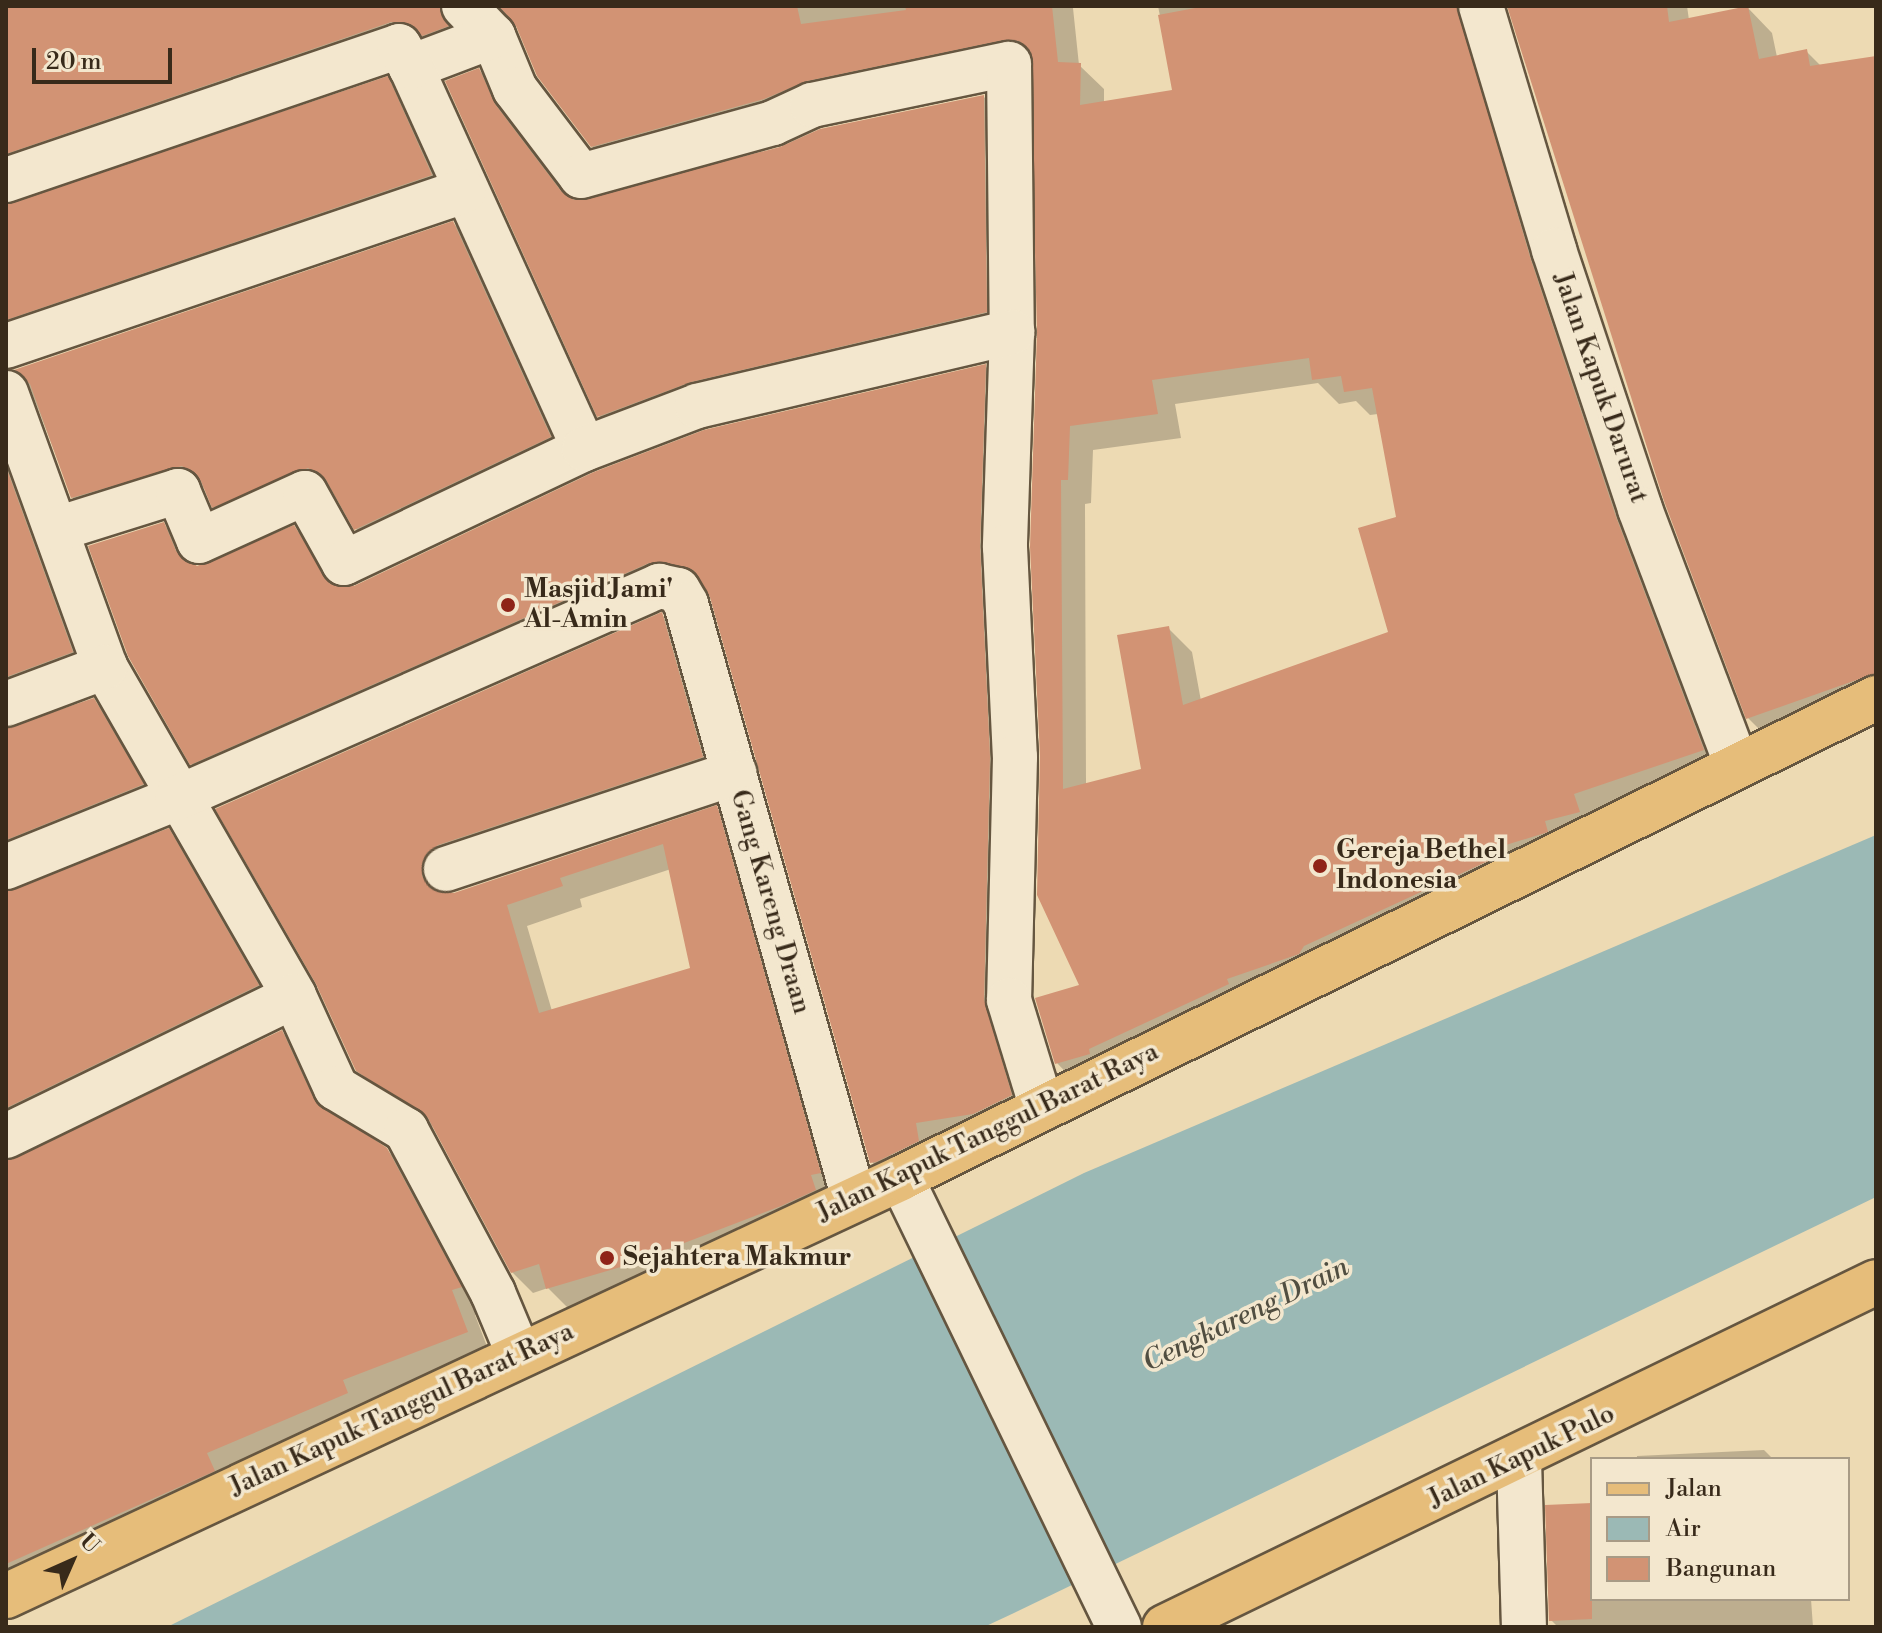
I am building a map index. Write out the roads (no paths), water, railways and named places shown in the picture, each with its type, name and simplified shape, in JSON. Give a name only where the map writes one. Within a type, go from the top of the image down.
[{"type":"main road","name":"Jalan Kapuk Tanggul Barat Raya","points":[[6,1596],[854,1199],[911,1196],[1042,1108],[1736,763],[1876,698]]},
{"type":"main road","name":"Jalan Kapuk Pulo","points":[[1165,1627],[1519,1460],[1876,1282]]},
{"type":"street","name":"Jalan Kapuk Darurat","points":[[1481,6],[1554,250],[1630,480],[1736,763]]},
{"type":"street","points":[[411,67],[478,21],[515,89],[581,176],[773,123],[812,105],[1007,62],[1012,332],[1005,547],[1015,757],[1009,1000],[1042,1108]]},
{"type":"street","points":[[6,180],[399,46],[584,449]]},
{"type":"street","points":[[6,346],[463,191]]},
{"type":"street","points":[[57,529],[178,491],[199,541],[305,493],[344,563],[584,449],[697,406],[1012,332]]},
{"type":"street","points":[[6,393],[105,667],[177,798],[294,996],[336,1088],[406,1130],[493,1293],[519,1355]]},
{"type":"street","name":"Gang Kareng Draan","points":[[177,798],[659,586],[678,590],[686,604],[854,1199]]},
{"type":"street","points":[[6,704],[105,667]]},
{"type":"street","points":[[446,869],[734,773]]},
{"type":"street","points":[[6,867],[177,798]]},
{"type":"street","points":[[6,1136],[294,996]]},
{"type":"street","points":[[911,1196],[1112,1612]]},
{"type":"street","points":[[1519,1460],[1524,1627]]},
{"type":"water","name":"Cengkareng Drain","points":[[1876,835],[1876,1197],[984,1627],[167,1627],[1084,1173]]},
{"type":"place","name":"Masjid Jami' Al-Amin","points":[[508,605]]},
{"type":"place","name":"Gereja Bethel Indonesia","points":[[1320,866]]},
{"type":"place","name":"Sejahtera Makmur","points":[[607,1258]]}]
